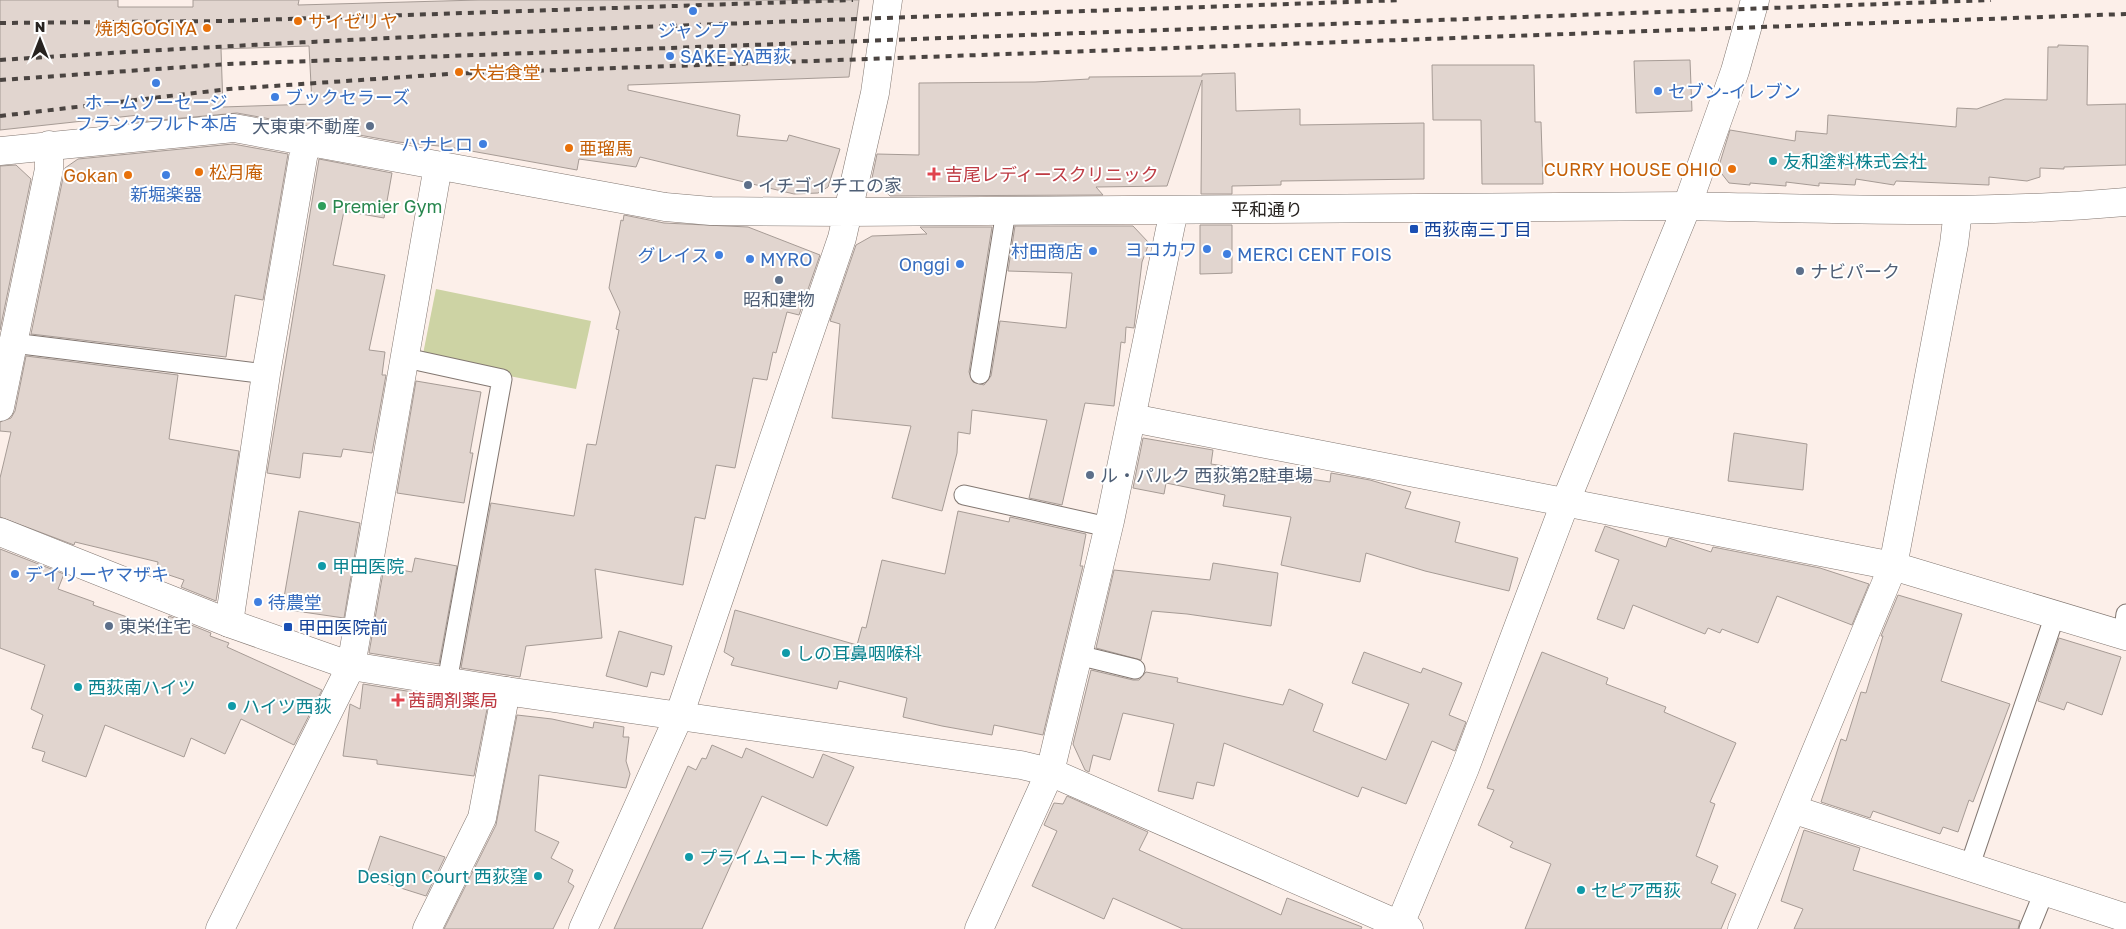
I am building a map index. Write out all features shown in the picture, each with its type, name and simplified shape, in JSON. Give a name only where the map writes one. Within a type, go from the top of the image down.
[{"type":"street","points":[[583,929],[680,716],[842,238],[875,93],[888,0]]},
{"type":"street","points":[[0,532],[229,623],[351,666],[506,691],[1021,765],[1050,772],[1402,928],[1465,768],[1565,503],[1687,206],[1735,71],[1755,0]]},
{"type":"street","name":"平和通り","points":[[0,151],[234,128],[666,207],[711,211],[847,212],[1687,206],[1958,211],[2067,207],[2126,202]]},
{"type":"street","points":[[229,623],[266,374],[306,140]]},
{"type":"street","points":[[0,407],[49,168],[49,145]]},
{"type":"street","points":[[220,929],[351,666],[438,166]]},
{"type":"street","points":[[979,929],[1050,772],[1108,527],[1174,210]]},
{"type":"street","points":[[1742,929],[1893,566],[1952,254],[1958,211]]},
{"type":"street","points":[[1132,418],[1893,566],[2055,615],[2125,629]]},
{"type":"street","points":[[427,929],[482,818],[506,691]]},
{"type":"street","points":[[1792,809],[2126,918]]},
{"type":"lane","points":[[980,374],[1006,211]]},
{"type":"lane","points":[[13,343],[266,374]]},
{"type":"lane","points":[[406,358],[502,379],[447,682]]},
{"type":"lane","points":[[964,495],[1108,527]]},
{"type":"lane","points":[[1969,868],[2055,615]]},
{"type":"lane","points":[[1078,655],[1135,669]]},
{"type":"lane","points":[[2028,929],[2044,892]]},
{"type":"green space","points":[[436,289],[591,321],[576,389],[422,359]]},
{"type":"building","points":[[0,0],[118,0],[118,7],[193,7],[193,0],[299,0],[298,5],[479,0],[859,0],[849,77],[628,85],[628,90],[740,115],[737,136],[787,141],[789,135],[840,149],[828,187],[818,193],[794,194],[640,157],[636,167],[579,159],[577,170],[449,147],[398,142],[237,113],[128,123],[139,115],[0,130]],"holes":[[[309,46],[312,104],[223,107],[221,49]]]},
{"type":"building","points":[[2058,45],[2088,46],[2087,105],[2126,104],[2126,165],[2064,167],[2064,169],[2040,168],[2040,177],[2027,181],[1989,177],[1989,185],[1896,181],[1894,185],[1856,179],[1855,185],[1819,183],[1819,186],[1786,182],[1786,186],[1750,183],[1750,185],[1729,183],[1718,169],[1730,130],[1795,141],[1796,131],[1827,134],[1828,115],[1956,127],[1957,108],[1977,109],[2005,99],[2047,100],[2048,47],[2058,47]]},
{"type":"building","points":[[1690,60],[1692,111],[1636,113],[1634,61]]},
{"type":"building","points":[[1432,65],[1534,65],[1535,122],[1541,122],[1543,184],[1482,184],[1481,120],[1433,120]]},
{"type":"building","points":[[1235,73],[1236,111],[1300,109],[1300,125],[1424,123],[1424,179],[1281,181],[1281,185],[1232,186],[1232,194],[1201,194],[1202,80],[1167,186],[1096,187],[1103,195],[890,196],[872,178],[877,154],[919,155],[919,83],[1035,82],[1089,79],[1089,77],[1202,76],[1202,74]]},
{"type":"building","points":[[233,144],[288,154],[263,300],[235,295],[226,357],[31,334],[65,168],[78,159]]},
{"type":"building","points":[[319,159],[392,173],[384,218],[344,211],[333,265],[385,275],[369,350],[385,352],[382,375],[386,375],[372,453],[343,449],[341,457],[303,453],[300,478],[267,473]]},
{"type":"building","points":[[16,165],[31,179],[0,330],[0,166]]},
{"type":"building","points":[[624,215],[664,223],[748,227],[820,255],[799,315],[787,312],[776,353],[773,352],[767,380],[753,378],[735,468],[716,465],[705,519],[695,517],[683,585],[595,569],[602,638],[526,646],[520,677],[461,668],[491,503],[574,516],[587,444],[596,445],[619,330],[616,329],[620,312],[609,288],[621,220],[623,221]]},
{"type":"building","points":[[1200,225],[1232,225],[1232,273],[1200,274]]},
{"type":"building","points":[[1015,226],[1133,226],[1149,243],[1142,262],[1134,328],[1126,327],[1125,343],[1121,342],[1114,406],[1085,403],[1062,505],[1029,498],[1047,420],[972,410],[970,434],[958,432],[957,453],[942,511],[892,498],[911,426],[832,418],[840,324],[830,321],[856,245],[872,236],[927,234],[920,227],[992,227],[969,372],[973,382],[984,385],[991,376],[1000,321],[1066,328],[1072,273],[1008,271]]},
{"type":"building","points":[[26,356],[178,375],[169,439],[239,451],[216,601],[181,587],[184,580],[157,571],[158,562],[75,542],[74,545],[0,517],[0,478],[11,432],[0,431],[0,422],[11,418],[15,411]]},
{"type":"building","points":[[416,381],[481,392],[470,453],[473,453],[464,503],[397,493]]},
{"type":"building","points":[[1734,433],[1807,444],[1803,490],[1728,481]]},
{"type":"building","points":[[1143,438],[1213,450],[1211,464],[1330,482],[1331,473],[1370,480],[1411,492],[1405,508],[1460,522],[1455,542],[1518,558],[1509,591],[1425,571],[1366,553],[1360,582],[1281,565],[1291,517],[1223,506],[1225,495],[1166,483],[1164,494],[1133,488]]},
{"type":"building","name":"甲田医院","points":[[299,511],[360,523],[344,618],[282,609]]},
{"type":"building","points":[[958,511],[1009,522],[1010,517],[1086,534],[1080,566],[1083,566],[1043,735],[994,725],[992,735],[942,726],[903,717],[907,698],[839,681],[837,689],[731,665],[734,658],[724,652],[735,610],[857,645],[862,627],[866,628],[882,560],[945,574]]},
{"type":"building","points":[[1605,526],[1666,547],[1669,538],[1711,552],[1713,547],[1820,568],[1869,584],[1852,625],[1777,596],[1758,643],[1722,629],[1720,633],[1708,628],[1705,634],[1633,605],[1624,629],[1597,619],[1619,560],[1595,551]]},
{"type":"building","points":[[0,549],[64,574],[58,589],[94,602],[93,605],[164,630],[169,616],[211,633],[210,636],[229,643],[227,647],[322,690],[294,745],[241,719],[225,754],[191,738],[184,757],[105,725],[86,777],[42,761],[45,752],[32,748],[43,715],[31,709],[45,665],[0,648]]},
{"type":"building","points":[[415,558],[457,566],[439,664],[369,653],[384,567],[412,572]]},
{"type":"building","points":[[1213,563],[1278,573],[1271,626],[1152,611],[1141,660],[1096,648],[1114,570],[1210,580]]},
{"type":"building","points":[[1898,595],[1962,614],[1941,681],[2010,704],[1973,802],[1969,800],[1958,832],[1943,827],[1940,834],[1873,811],[1870,818],[1821,802],[1841,739],[1846,741],[1861,692],[1866,693],[1883,636],[1881,636]]},
{"type":"building","points":[[619,631],[672,646],[664,675],[651,672],[647,687],[606,676]]},
{"type":"building","points":[[2059,638],[2121,657],[2102,715],[2067,702],[2064,710],[2038,701]]},
{"type":"building","points":[[1364,652],[1421,673],[1423,668],[1462,683],[1449,715],[1466,722],[1455,751],[1432,741],[1406,804],[1362,787],[1358,797],[1224,743],[1214,786],[1197,782],[1193,799],[1158,791],[1174,724],[1123,713],[1110,760],[1093,755],[1089,772],[1085,770],[1073,744],[1091,670],[1133,680],[1139,680],[1146,672],[1178,678],[1177,682],[1283,705],[1289,689],[1323,704],[1313,731],[1386,760],[1409,704],[1352,683]]},
{"type":"building","points":[[1542,652],[1608,678],[1606,684],[1666,707],[1664,712],[1736,743],[1710,802],[1715,804],[1696,856],[1718,866],[1711,883],[1736,894],[1721,929],[1525,929],[1551,864],[1510,847],[1513,842],[1478,825],[1494,790],[1487,788]]},
{"type":"building","points":[[363,684],[488,704],[474,776],[377,764],[377,760],[343,756],[350,704],[360,709]]},
{"type":"building","points":[[517,715],[552,719],[593,728],[594,722],[624,727],[623,737],[629,737],[626,761],[630,774],[626,788],[539,775],[535,831],[559,842],[551,858],[573,870],[568,882],[574,886],[553,929],[444,929],[496,825]]},
{"type":"building","name":"プライムコート大橋","points":[[712,745],[742,758],[746,748],[813,778],[823,754],[854,767],[827,826],[762,796],[702,929],[614,929],[688,766],[696,770],[702,758],[706,759]]},
{"type":"building","points":[[1067,796],[1148,832],[1139,850],[1281,915],[1287,898],[1362,927],[1361,929],[1183,929],[1113,898],[1104,919],[1032,886],[1057,831],[1044,825],[1054,803],[1063,804]]},
{"type":"building","points":[[1804,830],[1860,848],[1853,870],[2020,921],[2018,929],[1794,929],[1803,909],[1781,901]]},
{"type":"building","points":[[380,836],[445,857],[426,896],[366,877]]},
{"type":"railway","points":[[0,23],[227,21],[853,0]]},
{"type":"railway","points":[[0,60],[175,49],[526,32],[1402,0]]},
{"type":"railway","points":[[0,80],[228,64],[1991,0]]},
{"type":"railway","points":[[0,116],[229,89],[448,74],[2126,14]]},
{"type":"place","name":"ジャンプ","points":[[693,11]]},
{"type":"place","name":"サイゼリヤ","points":[[298,21]]},
{"type":"place","name":"焼肉GOGIYA","points":[[207,28]]},
{"type":"place","name":"SAKE-YA西荻","points":[[670,56]]},
{"type":"place","name":"大岩食堂","points":[[459,72]]},
{"type":"place","name":"ホームソーセージ フランクフルト本店","points":[[156,83]]},
{"type":"place","name":"セブン-イレブン","points":[[1658,91]]},
{"type":"place","name":"ブックセラーズ","points":[[275,97]]},
{"type":"place","name":"大東東不動産","points":[[370,126]]},
{"type":"place","name":"ハナヒロ","points":[[483,144]]},
{"type":"place","name":"亜瑠馬","points":[[569,148]]},
{"type":"place","name":"友和塗料株式会社","points":[[1773,161]]},
{"type":"place","name":"CURRY HOUSE OHIO","points":[[1732,169]]},
{"type":"place","name":"松月庵","points":[[199,172]]},
{"type":"place","name":"吉尾レディースクリニック","points":[[934,174]]},
{"type":"place","name":"Gokan","points":[[128,175]]},
{"type":"place","name":"新堀楽器","points":[[166,175]]},
{"type":"place","name":"イチゴイチエの家","points":[[748,185]]},
{"type":"place","name":"Premier Gym","points":[[322,206]]},
{"type":"place","name":"西荻南三丁目","points":[[1414,229]]},
{"type":"place","name":"ヨコカワ","points":[[1207,249]]},
{"type":"place","name":"村田商店","points":[[1093,251]]},
{"type":"place","name":"MERCI CENT FOIS","points":[[1227,254]]},
{"type":"place","name":"グレイス","points":[[719,255]]},
{"type":"place","name":"MYRO","points":[[750,259]]},
{"type":"place","name":"Onggi","points":[[960,264]]},
{"type":"place","name":"ナビパーク","points":[[1800,271]]},
{"type":"place","name":"昭和建物","points":[[779,280]]},
{"type":"place","name":"ル・パルク 西荻第2駐車場","points":[[1090,475]]},
{"type":"place","name":"甲田医院","points":[[322,566]]},
{"type":"place","name":"デイリーヤマザキ","points":[[15,574]]},
{"type":"place","name":"待農堂","points":[[258,602]]},
{"type":"place","name":"東栄住宅","points":[[109,626]]},
{"type":"place","name":"甲田医院前","points":[[288,627]]},
{"type":"place","name":"しの耳鼻咽喉科","points":[[786,653]]},
{"type":"place","name":"西荻南ハイツ","points":[[78,687]]},
{"type":"place","name":"茜調剤薬局","points":[[398,700]]},
{"type":"place","name":"ハイツ西荻","points":[[232,706]]},
{"type":"place","name":"プライムコート大橋","points":[[689,857]]},
{"type":"place","name":"Design Court 西荻窪","points":[[538,876]]},
{"type":"place","name":"セピア西荻","points":[[1581,890]]}]
